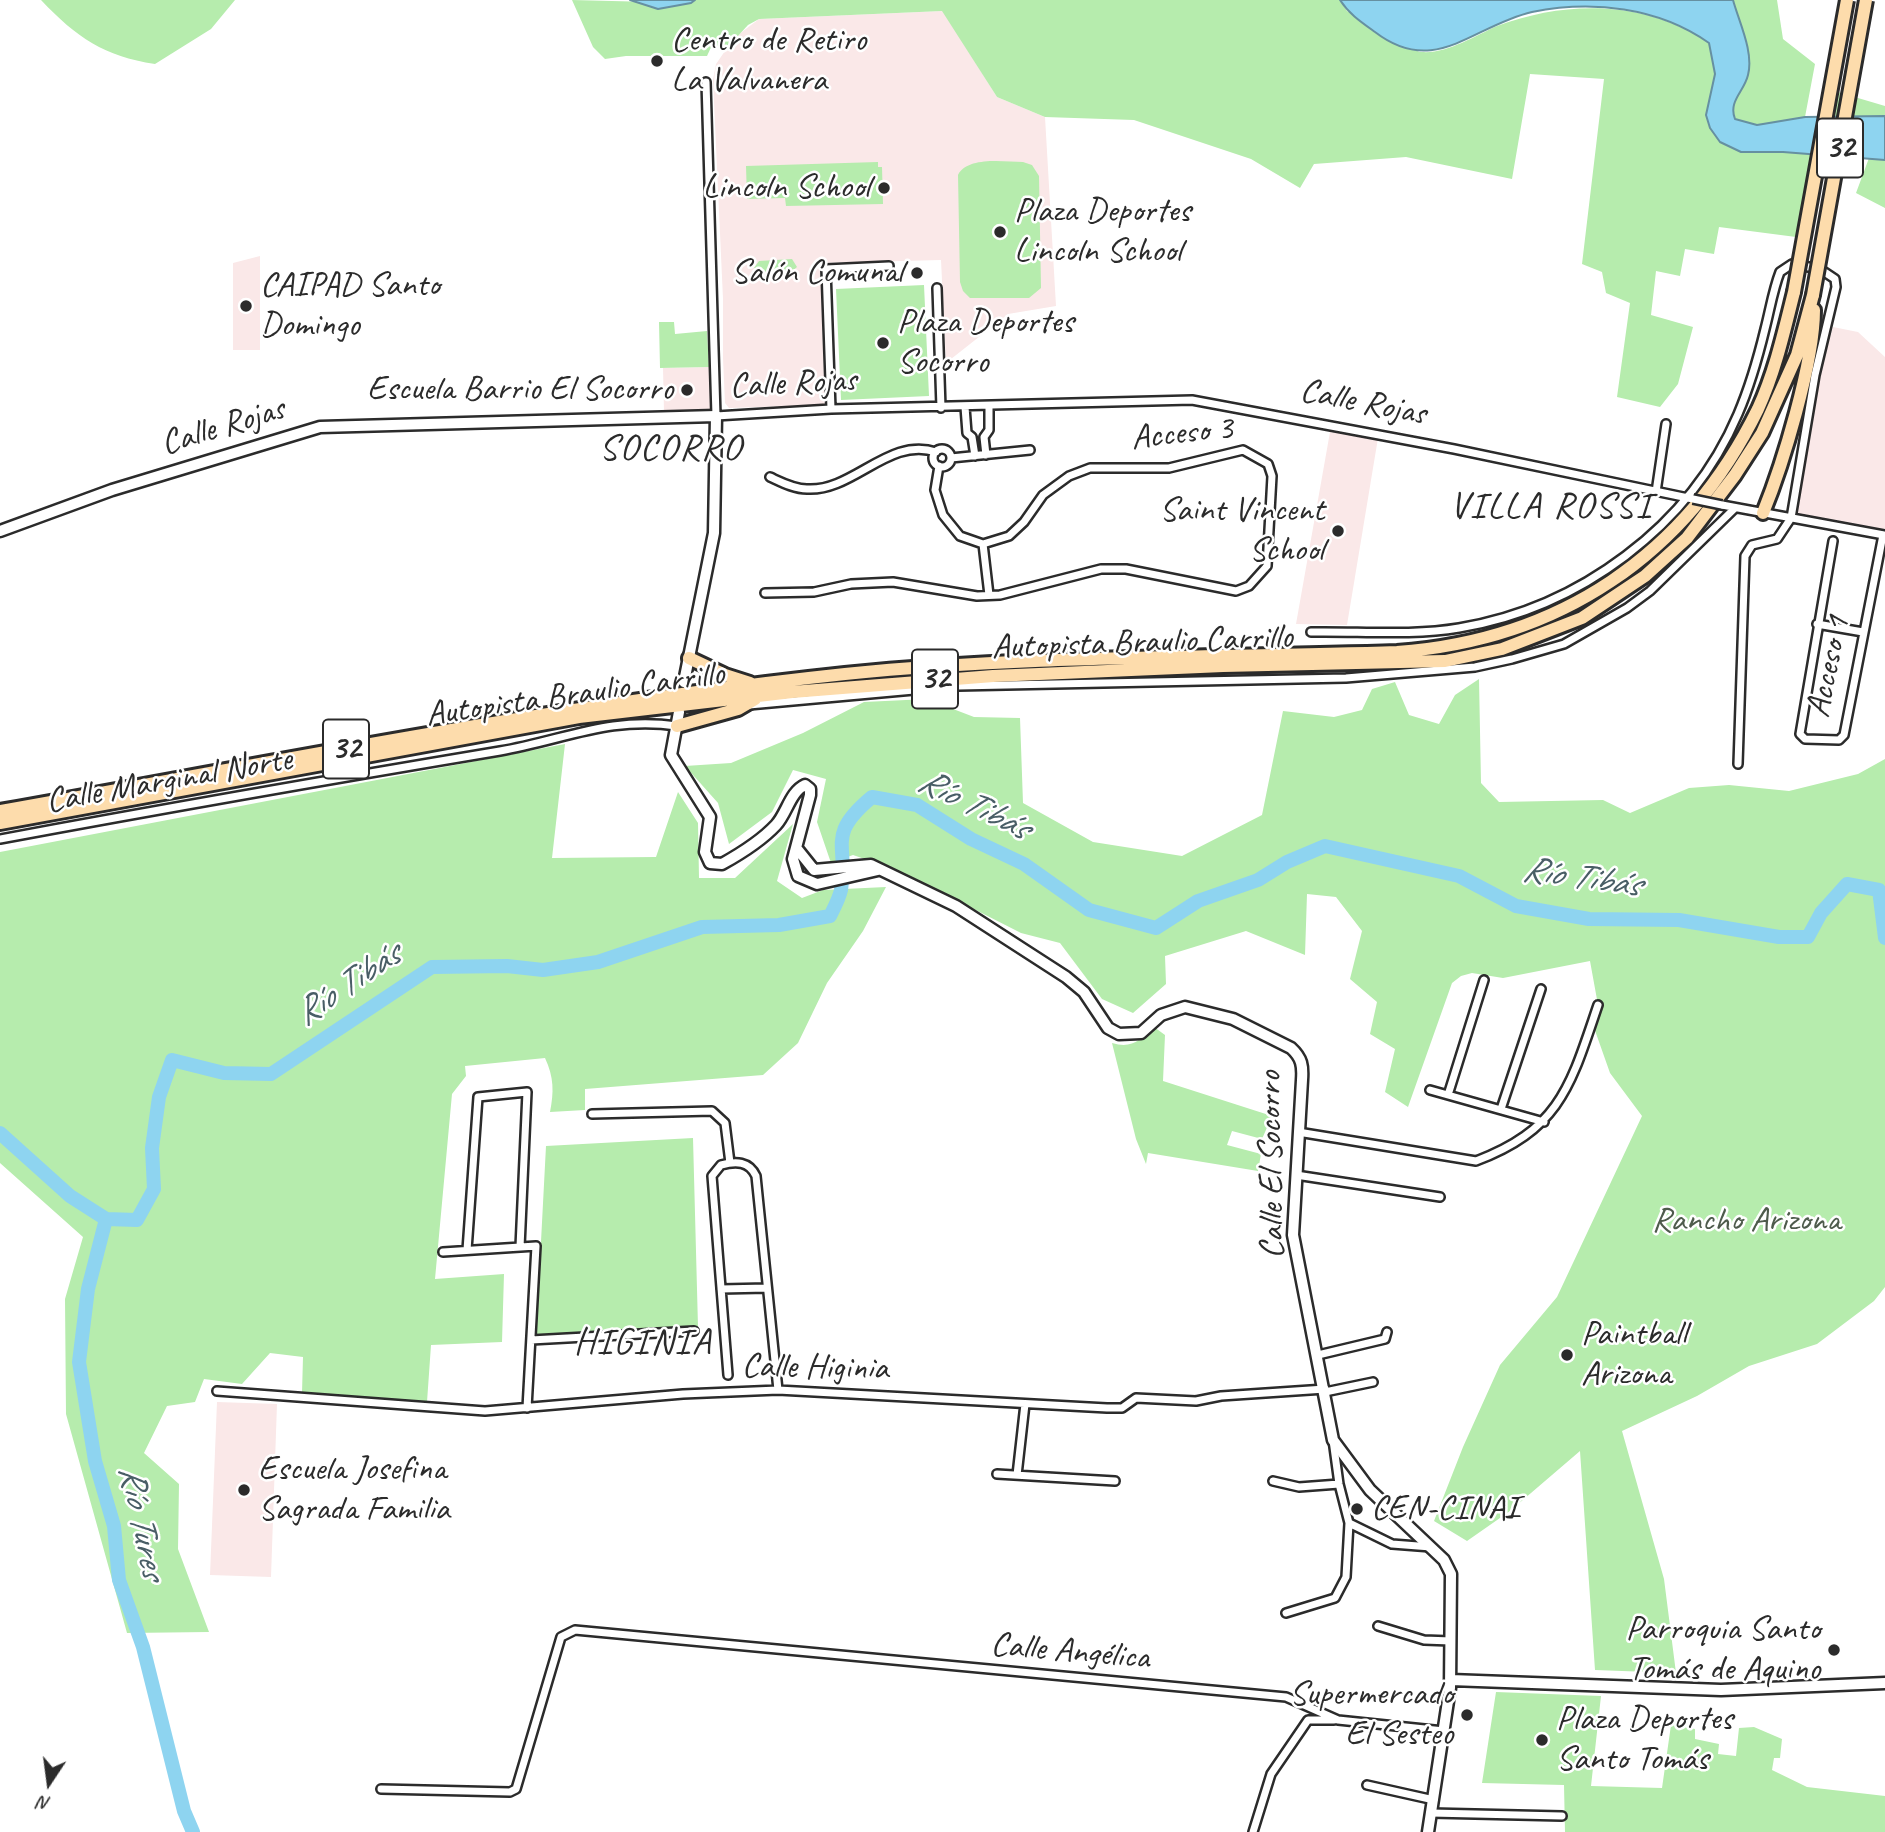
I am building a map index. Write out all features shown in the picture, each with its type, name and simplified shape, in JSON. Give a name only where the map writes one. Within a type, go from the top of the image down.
[{"type":"highway","name":"Autopista Braulio Carrillo","points":[[0,823],[579,718],[755,695],[943,665],[1434,649],[1465,645],[1520,628],[1593,594],[1652,548],[1692,509],[1731,455],[1758,409],[1774,366],[1794,292],[1847,0]]},
{"type":"highway","name":"Autopista Braulio Carrillo","points":[[0,811],[578,708],[1006,675],[1445,662],[1536,638],[1582,618],[1621,594],[1687,538],[1735,475],[1762,433],[1797,355],[1813,295],[1867,0]]},
{"type":"highway","points":[[1763,513],[1786,441],[1814,333],[1813,295]]},
{"type":"highway","points":[[689,658],[755,695]]},
{"type":"highway","points":[[677,726],[755,695]]},
{"type":"street","points":[[684,682],[714,533],[716,416],[705,82]]},
{"type":"street","points":[[1311,632],[1438,631],[1506,616],[1553,600],[1597,576],[1634,550],[1690,499],[1714,460],[1737,416],[1756,368],[1780,272],[1792,264],[1828,272],[1836,287],[1815,375],[1791,518],[1777,539],[1752,545],[1745,556],[1738,764]]},
{"type":"street","points":[[831,409],[826,269],[889,266]]},
{"type":"street","points":[[937,288],[941,408]]},
{"type":"street","name":"Calle Rojas","points":[[0,531],[113,490],[320,427],[716,416],[831,409],[1192,400],[1884,535]]},
{"type":"street","points":[[965,407],[967,433],[972,437],[984,437]]},
{"type":"street","points":[[986,455],[984,437],[989,430],[989,407]]},
{"type":"street","points":[[1656,492],[1666,424]]},
{"type":"street","points":[[972,437],[975,456]]},
{"type":"street","points":[[770,477],[796,487],[820,488],[915,447],[936,452],[946,450],[951,458]]},
{"type":"street","points":[[951,458],[1030,450]]},
{"type":"street","name":"Acceso 3","points":[[765,593],[814,592],[851,584],[893,582],[977,596],[1000,595],[1101,569],[1139,571],[1236,591],[1249,586],[1267,566],[1272,476],[1268,464],[1243,450],[1169,468],[1090,468],[1055,485],[1009,536],[983,544]]},
{"type":"street","points":[[936,452],[934,460],[939,466],[935,491],[943,515],[960,536],[983,544],[989,595]]},
{"type":"street","points":[[939,466],[947,465],[951,458]]},
{"type":"street","points":[[755,695],[958,686],[1346,678],[1475,667],[1564,644],[1627,608],[1650,591],[1735,508]]},
{"type":"street","name":"Acceso 1","points":[[1833,541],[1800,734],[1805,739],[1839,740],[1843,737],[1884,535]]},
{"type":"street","points":[[1817,624],[1863,632]]},
{"type":"street","points":[[679,712],[671,755],[710,817],[705,852],[710,863],[722,864],[761,837],[776,824],[797,790],[805,785],[810,789],[810,795],[793,862],[798,876],[809,883],[827,883],[878,870]]},
{"type":"street","name":"Calle Marginal Norte","points":[[0,839],[505,750],[595,727],[650,722],[677,726]]},
{"type":"street","name":"Calle El Socorro","points":[[798,850],[810,868],[824,871],[856,864],[871,866],[956,906],[1066,977],[1084,992],[1108,1028],[1119,1034],[1140,1033],[1161,1015],[1185,1007],[1233,1019],[1291,1048],[1303,1065],[1293,1235],[1333,1440],[1370,1490],[1444,1560],[1451,1574],[1451,1680],[1428,1832]]},
{"type":"street","points":[[1448,1094],[1484,980]]},
{"type":"street","points":[[1501,1109],[1541,989]]},
{"type":"street","points":[[1298,1132],[1476,1161],[1534,1132],[1544,1122],[1576,1070],[1598,1005]]},
{"type":"street","points":[[1430,1090],[1544,1122]]},
{"type":"street","points":[[467,1250],[478,1097],[527,1092],[520,1247]]},
{"type":"street","points":[[592,1114],[712,1111],[725,1123],[730,1163]]},
{"type":"street","points":[[728,1375],[712,1176],[721,1165],[730,1163],[749,1165],[756,1176],[778,1390]]},
{"type":"street","points":[[1296,1175],[1440,1197]]},
{"type":"street","points":[[443,1252],[536,1246],[527,1408]]},
{"type":"street","points":[[721,1289],[767,1288]]},
{"type":"street","points":[[531,1340],[694,1331]]},
{"type":"street","points":[[1318,1355],[1385,1339],[1387,1332]]},
{"type":"street","name":"Calle Higinia","points":[[217,1391],[485,1411],[683,1394],[778,1390],[1122,1408],[1136,1398],[1196,1401],[1221,1395],[1325,1390],[1373,1382]]},
{"type":"street","points":[[1017,1475],[1025,1404]]},
{"type":"street","points":[[1286,1613],[1335,1598],[1346,1577],[1349,1523],[1339,1484],[1333,1440]]},
{"type":"street","points":[[996,1474],[1115,1481]]},
{"type":"street","points":[[1273,1481],[1299,1487],[1339,1484]]},
{"type":"street","points":[[1349,1523],[1392,1544],[1430,1548]]},
{"type":"street","points":[[1378,1626],[1424,1640],[1451,1641]]},
{"type":"street","name":"Calle Angélica","points":[[381,1789],[513,1791],[558,1644],[566,1632],[687,1639],[1286,1697],[1339,1720],[1444,1731]]},
{"type":"street","points":[[1451,1680],[1737,1690],[1885,1683]]},
{"type":"street","points":[[1252,1832],[1271,1774],[1315,1709]]},
{"type":"street","points":[[1308,1720],[1339,1720]]},
{"type":"street","points":[[1367,1785],[1434,1800]]},
{"type":"street","points":[[1431,1813],[1562,1816]]},
{"type":"shaded area","name":"Lincoln School","points":[[943,11],[997,97],[1045,117],[1056,306],[1008,314],[946,363],[941,260],[820,263],[825,405],[729,408],[725,403],[723,358],[723,299],[713,80],[716,64],[734,38],[759,19]]},
{"type":"shaded area","name":"CAIPAD Santo Domingo","points":[[260,256],[260,350],[233,350],[233,263]]},
{"type":"shaded area","points":[[1833,327],[1858,332],[1885,357],[1885,530],[1795,515],[1817,384]]},
{"type":"shaded area","name":"Escuela Barrio El Socorro","points":[[709,367],[712,411],[664,412],[663,368]]},
{"type":"shaded area","name":"Saint Vincent School","points":[[1330,432],[1378,438],[1347,625],[1296,624]]},
{"type":"shaded area","name":"Escuela Josefina Sagrada Familia","points":[[217,1402],[277,1404],[271,1577],[210,1575]]},
{"type":"green space","points":[[41,0],[235,0],[211,29],[155,64],[121,56],[92,43],[67,25]]},
{"type":"green space","points":[[572,0],[691,3],[695,0],[1340,0],[1347,11],[1397,41],[1422,52],[1441,50],[1497,26],[1551,12],[1606,9],[1633,12],[1685,29],[1709,43],[1715,74],[1706,115],[1783,152],[1811,154],[1796,237],[1719,227],[1714,254],[1685,249],[1680,276],[1656,271],[1651,315],[1693,327],[1678,384],[1660,407],[1617,397],[1630,303],[1606,293],[1602,272],[1582,264],[1604,79],[1530,74],[1512,179],[1406,157],[1314,164],[1300,188],[1251,159],[1134,120],[1045,117],[997,97],[942,11],[759,19],[748,25],[725,50],[713,43],[707,56],[626,56],[605,59],[593,47]]},
{"type":"green space","points":[[1733,0],[1777,0],[1783,39],[1815,64],[1805,117],[1756,124],[1735,119],[1731,111],[1747,78],[1749,61]]},
{"type":"green space","points":[[1831,90],[1885,106],[1885,116],[1826,117]]},
{"type":"green space","points":[[1869,158],[1885,160],[1885,208],[1856,193]]},
{"type":"green space","points":[[878,162],[878,167],[882,167],[883,204],[786,206],[785,198],[747,199],[746,166]]},
{"type":"green space","name":"Plaza Deportes Lincoln School","points":[[1023,162],[1032,165],[1039,176],[1041,288],[1029,298],[970,298],[963,291],[960,282],[958,175],[963,169],[978,163]]},
{"type":"green space","points":[[792,259],[797,267],[791,272],[759,272],[754,268],[759,261]]},
{"type":"green space","name":"Plaza Deportes Socorro","points":[[924,285],[929,396],[841,400],[836,289]]},
{"type":"green space","points":[[659,322],[674,322],[675,334],[707,331],[709,367],[660,368]]},
{"type":"green space","name":"Rancho Arizona","points":[[1479,679],[1481,783],[1499,802],[1603,800],[1630,813],[1689,788],[1729,785],[1789,791],[1858,774],[1885,759],[1885,1287],[1874,1301],[1817,1344],[1749,1366],[1697,1396],[1622,1431],[1664,1579],[1676,1673],[1595,1670],[1580,1451],[1510,1511],[1467,1541],[1434,1521],[1463,1447],[1500,1365],[1557,1297],[1642,1116],[1610,1073],[1592,1022],[1598,1005],[1590,961],[1503,978],[1472,973],[1461,976],[1452,983],[1408,1107],[1385,1092],[1395,1049],[1370,1034],[1377,1002],[1350,979],[1362,931],[1336,897],[1307,894],[1305,955],[1246,931],[1165,956],[1166,984],[1133,1013],[1102,999],[1060,943],[1021,933],[897,870],[853,855],[831,863],[817,822],[826,779],[793,770],[772,812],[729,844],[718,803],[685,766],[731,763],[803,733],[864,702],[927,699],[974,717],[1020,718],[1023,803],[1093,842],[1182,856],[1262,815],[1283,711],[1334,717],[1362,710],[1372,689],[1395,682],[1409,715],[1439,724],[1455,695]]},
{"type":"green space","points":[[565,744],[552,858],[656,857],[678,792],[698,823],[699,878],[735,878],[793,824],[777,881],[802,898],[823,890],[886,887],[863,931],[827,983],[798,1043],[763,1075],[585,1089],[585,1110],[550,1112],[552,1085],[545,1058],[465,1066],[466,1076],[452,1094],[435,1279],[504,1274],[502,1342],[431,1345],[427,1402],[302,1393],[303,1357],[270,1353],[242,1384],[204,1379],[195,1402],[167,1406],[144,1453],[179,1484],[178,1549],[209,1632],[127,1633],[66,1414],[65,1299],[83,1237],[0,1163],[0,852]]},
{"type":"green space","points":[[1154,1027],[1165,1035],[1163,1081],[1272,1116],[1262,1139],[1232,1131],[1227,1145],[1261,1154],[1258,1171],[1148,1153],[1146,1164],[1136,1139],[1112,1043],[1130,1044]]},
{"type":"green space","points":[[693,1138],[698,1327],[536,1337],[546,1146]]},
{"type":"green space","points":[[1496,1692],[1601,1696],[1591,1786],[1662,1788],[1671,1725],[1695,1729],[1695,1739],[1719,1744],[1718,1754],[1736,1756],[1739,1728],[1754,1727],[1782,1739],[1780,1758],[1774,1758],[1772,1770],[1807,1787],[1885,1796],[1885,1832],[1565,1832],[1564,1785],[1482,1783]]},
{"type":"water","points":[[630,0],[695,0],[658,9]]},
{"type":"water","points":[[1340,0],[1733,0],[1749,57],[1748,75],[1734,107],[1735,119],[1757,125],[1805,117],[1885,116],[1885,160],[1783,152],[1741,152],[1720,142],[1710,128],[1706,115],[1715,74],[1709,43],[1668,21],[1646,14],[1601,7],[1555,8],[1510,19],[1435,50],[1416,50],[1397,45],[1375,32],[1351,14]]},
{"type":"waterway","name":"Río Tibás","points":[[0,1133],[70,1196],[106,1219],[137,1220],[154,1189],[152,1148],[159,1097],[172,1060],[224,1073],[271,1074],[432,967],[507,966],[543,970],[598,962],[702,927],[779,925],[830,916],[841,890],[844,831],[848,822],[872,797],[917,805],[971,839],[1024,864],[1089,910],[1156,928],[1198,901],[1258,880],[1287,862],[1325,846],[1459,876],[1516,906],[1589,919],[1679,920],[1779,937],[1808,937],[1821,913],[1847,884],[1879,890],[1885,938]]},
{"type":"waterway","name":"Río Tures","points":[[106,1219],[88,1289],[79,1362],[95,1461],[114,1526],[119,1580],[143,1647],[184,1811],[193,1832]]},
{"type":"place","name":"Centro de Retiro La Valvanera","points":[[657,61]]},
{"type":"place","name":"Lincoln School","points":[[884,188]]},
{"type":"place","name":"Plaza Deportes Lincoln School","points":[[1000,232]]},
{"type":"place","name":"Salón Comunal","points":[[917,273]]},
{"type":"place","name":"CAIPAD Santo Domingo","points":[[246,306]]},
{"type":"place","name":"Plaza Deportes Socorro","points":[[883,343]]},
{"type":"place","name":"Escuela Barrio El Socorro","points":[[687,390]]},
{"type":"place","name":"Saint Vincent School","points":[[1338,531]]},
{"type":"place","name":"Paintball Arizona","points":[[1567,1355]]},
{"type":"place","name":"Escuela Josefina Sagrada Familia","points":[[244,1490]]},
{"type":"place","name":"CEN-CINAI","points":[[1357,1509]]},
{"type":"place","name":"Parroquia Santo Tomás de Aquino","points":[[1834,1650]]},
{"type":"place","name":"Supermercado El Sesteo","points":[[1467,1715]]},
{"type":"place","name":"Plaza Deportes Santo Tomás","points":[[1542,1740]]},
{"type":"district","name":"SOCORRO","points":[[671,449]]},
{"type":"district","name":"VILLA ROSSI","points":[[1551,507]]},
{"type":"district","name":"HIGINIA","points":[[643,1343]]}]
